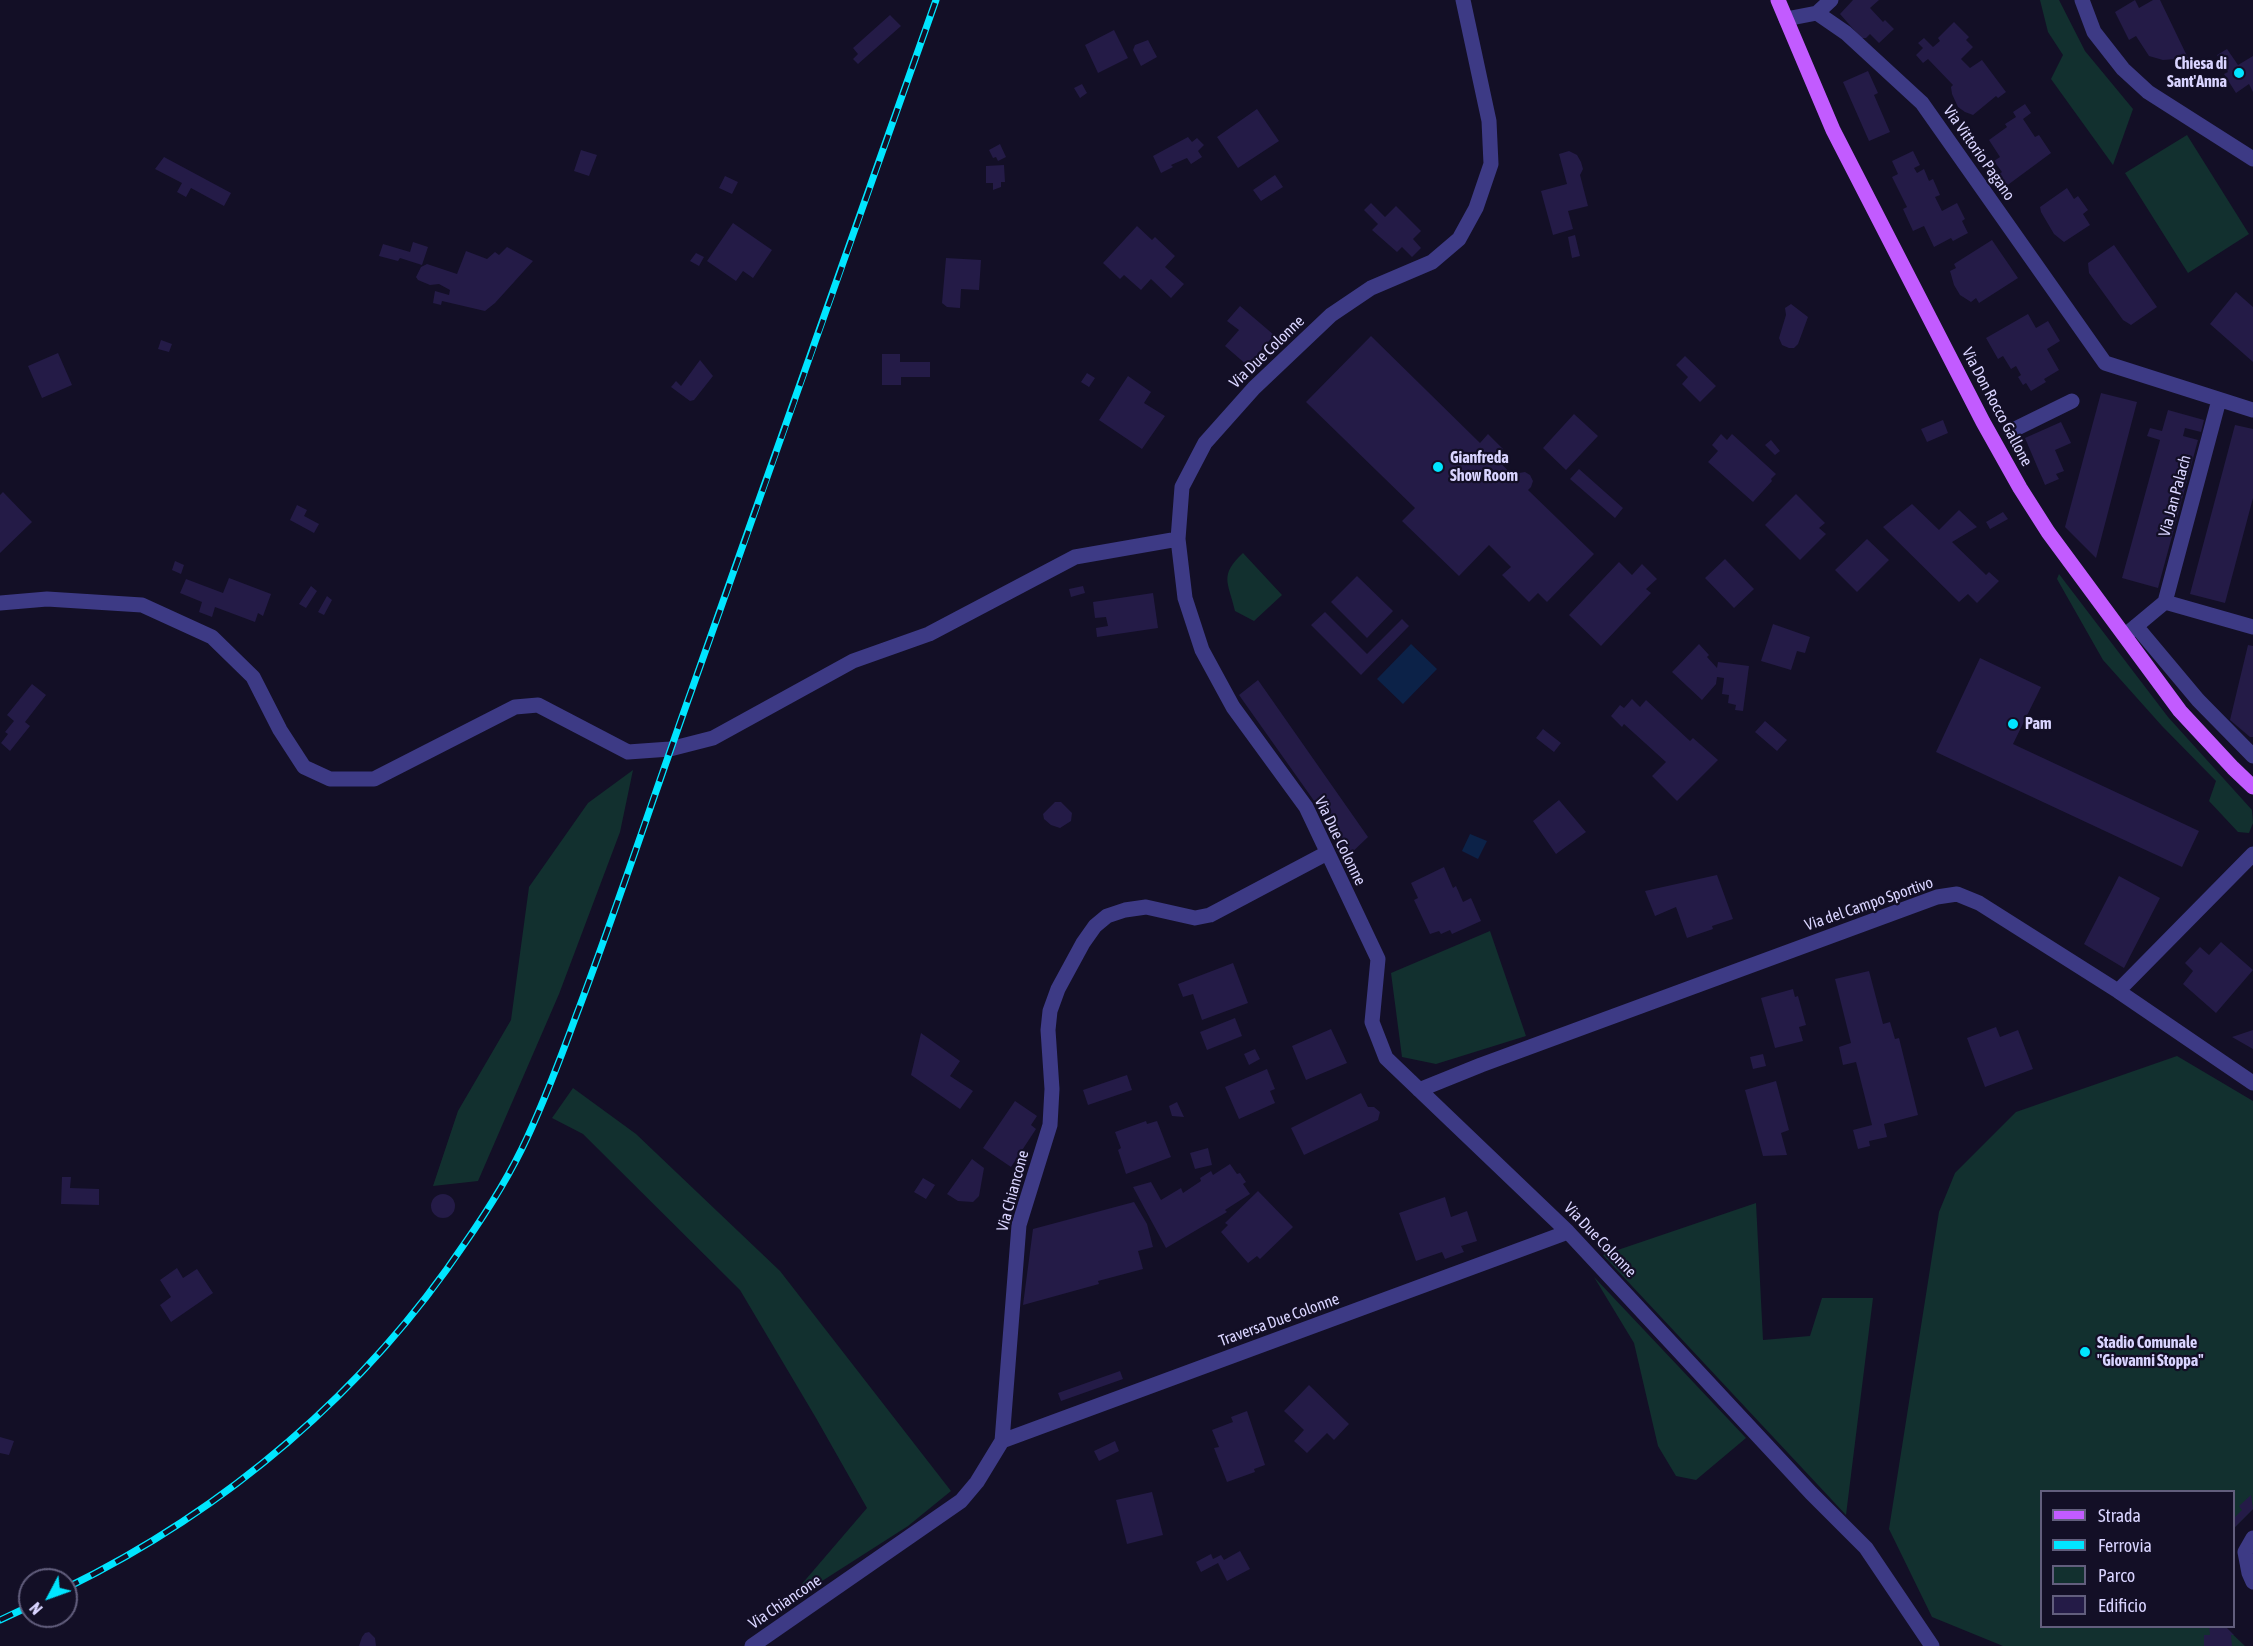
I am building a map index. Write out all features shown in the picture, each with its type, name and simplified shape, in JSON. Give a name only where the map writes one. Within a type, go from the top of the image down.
[{"type":"main road","name":"Via Don Rocco Gallone","points":[[1778,0],[1833,130],[1983,422],[2020,488],[2048,532],[2123,637],[2180,711],[2253,787]]},
{"type":"street","name":"Via Due Colonne","points":[[1463,0],[1489,121],[1491,165],[1476,208],[1459,239],[1432,262],[1371,288],[1331,315],[1254,388],[1205,443],[1182,487],[1178,539],[1185,598],[1202,650],[1233,707],[1306,807],[1378,959],[1372,1022],[1386,1058],[1569,1232],[1811,1493],[1866,1548],[1932,1646]]},
{"type":"street","points":[[1786,19],[1817,13],[1831,0]]},
{"type":"street","points":[[2082,0],[2094,32],[2123,69],[2148,92],[2253,159]]},
{"type":"street","name":"Via Vittorio Pagano","points":[[1817,13],[1846,33],[1922,103],[2105,363],[2219,400]]},
{"type":"street","points":[[2219,400],[2253,410]]},
{"type":"street","name":"Via Jan Palach","points":[[2165,602],[2219,400]]},
{"type":"street","points":[[2011,431],[2072,401]]},
{"type":"street","points":[[0,603],[47,600],[142,606],[212,637],[254,677],[280,730],[304,767],[330,779],[374,779],[515,707],[538,705],[628,752],[670,749],[713,738],[853,661],[929,634],[1075,556],[1178,539]]},
{"type":"street","points":[[2123,637],[2165,602],[2253,627]]},
{"type":"street","points":[[2136,626],[2198,700],[2253,756]]},
{"type":"street","name":"Via Chiancone","points":[[752,1646],[961,1501],[977,1482],[1002,1441],[1019,1225],[1050,1125],[1052,1089],[1048,1030],[1050,1011],[1058,989],[1095,926],[1107,916],[1146,907],[1195,918],[1210,915],[1327,853]]},
{"type":"street","points":[[2118,991],[2253,854]]},
{"type":"street","name":"Via del Campo Sportivo","points":[[1419,1090],[1599,1021],[1937,897],[1957,894],[1979,903],[2118,991],[2253,1083]]},
{"type":"street","name":"Traversa Due Colonne","points":[[1002,1441],[1569,1232]]},
{"type":"street","points":[[2253,1538],[2245,1552],[2248,1573],[2253,1582]]},
{"type":"green space","points":[[2040,0],[2059,0],[2085,51],[2133,109],[2113,165],[2051,79],[2063,55],[2048,32]]},
{"type":"green space","points":[[2187,135],[2249,234],[2188,273],[2125,173]]},
{"type":"green space","points":[[1243,553],[1282,595],[1254,621],[1235,611],[1228,586],[1228,574],[1235,561]]},
{"type":"green space","points":[[2059,574],[2168,717],[2252,810],[2253,823],[2249,833],[2238,832],[2209,801],[2216,781],[2162,726],[2103,660],[2057,579]]},
{"type":"green space","points":[[633,770],[620,832],[559,994],[478,1181],[433,1186],[458,1111],[511,1020],[529,887],[588,803]]},
{"type":"green space","points":[[1490,931],[1526,1036],[1436,1064],[1402,1057],[1391,973]]},
{"type":"green space","name":"Stadio Comunale \"Giovanni Stoppa\"","points":[[2177,1056],[2253,1101],[2253,1509],[2235,1527],[2235,1490],[2040,1490],[2040,1628],[2226,1628],[2245,1646],[2003,1646],[1932,1617],[1889,1529],[1939,1212],[1955,1173],[2016,1112]]},
{"type":"green space","points":[[573,1088],[636,1134],[780,1271],[951,1491],[908,1526],[783,1606],[867,1508],[740,1290],[583,1134],[552,1118]]},
{"type":"green space","points":[[1756,1203],[1763,1340],[1810,1336],[1822,1298],[1873,1298],[1846,1515],[1603,1255]]},
{"type":"green space","points":[[1594,1277],[1746,1438],[1696,1480],[1676,1476],[1658,1446],[1634,1343]]},
{"type":"water","points":[[1411,644],[1437,669],[1403,704],[1377,679]]},
{"type":"water","points":[[1470,834],[1487,841],[1478,859],[1462,851]]},
{"type":"building","points":[[1853,0],[1879,0],[1870,8],[1883,22],[1885,20],[1894,29],[1879,43],[1870,34],[1866,38],[1861,38],[1840,14]]},
{"type":"building","points":[[2135,0],[2139,8],[2153,0],[2160,0],[2188,58],[2163,60],[2149,56],[2136,36],[2129,40],[2115,12]]},
{"type":"building","points":[[890,15],[901,26],[858,64],[853,59],[858,54],[853,48]]},
{"type":"building","points":[[1954,22],[1969,37],[1966,40],[1973,47],[1961,59],[1970,68],[1982,60],[2006,92],[1998,98],[1996,96],[1973,115],[1958,107],[1952,94],[1953,85],[1928,59],[1923,63],[1916,55],[1923,48],[1918,43],[1924,38],[1933,47],[1940,41],[1938,38]]},
{"type":"building","points":[[1114,30],[1128,58],[1098,73],[1085,45]]},
{"type":"building","points":[[1148,40],[1157,57],[1141,66],[1133,50],[1135,45]]},
{"type":"building","name":"Chiesa di Sant'Anna","points":[[2227,49],[2238,65],[2253,56],[2253,92],[2249,84],[2236,93],[2224,74],[2228,72],[2217,55]]},
{"type":"building","points":[[1868,71],[1878,93],[1874,95],[1890,132],[1869,141],[1843,82]]},
{"type":"building","points":[[1082,84],[1087,93],[1080,98],[1074,88]]},
{"type":"building","points":[[2025,104],[2031,113],[2023,119],[2035,137],[2039,135],[2051,153],[2005,187],[1998,175],[2002,172],[1994,161],[2000,157],[1989,140],[2007,127],[2005,124],[2016,117],[2013,112]]},
{"type":"building","points":[[1257,109],[1279,141],[1238,168],[1217,137]]},
{"type":"building","points":[[1188,137],[1192,142],[1197,138],[1204,145],[1198,151],[1202,157],[1191,164],[1187,158],[1171,165],[1173,167],[1161,173],[1153,156]]},
{"type":"building","points":[[1000,144],[1006,157],[998,161],[996,157],[993,158],[989,150]]},
{"type":"building","points":[[581,150],[597,155],[589,176],[574,171]]},
{"type":"building","points":[[1569,151],[1577,155],[1581,162],[1583,169],[1580,175],[1588,206],[1568,211],[1573,229],[1553,235],[1541,191],[1567,184],[1559,154]]},
{"type":"building","points":[[1913,151],[1920,165],[1914,168],[1917,173],[1924,169],[1929,181],[1933,179],[1940,195],[1935,197],[1942,211],[1957,203],[1965,219],[1962,221],[1968,233],[1953,241],[1951,238],[1934,247],[1924,226],[1913,231],[1903,209],[1907,207],[1892,177],[1898,174],[1892,161]]},
{"type":"building","points":[[164,157],[231,193],[224,206],[191,188],[186,197],[177,192],[182,183],[155,169]]},
{"type":"building","points":[[1004,165],[1005,182],[1001,182],[1001,187],[993,190],[993,183],[986,183],[986,166]]},
{"type":"building","points":[[1275,175],[1283,187],[1261,201],[1253,190]]},
{"type":"building","points":[[725,176],[738,182],[732,194],[719,188]]},
{"type":"building","points":[[2067,188],[2074,199],[2078,196],[2088,210],[2083,214],[2090,225],[2064,242],[2054,234],[2040,207]]},
{"type":"building","points":[[1371,203],[1385,217],[1396,206],[1421,231],[1413,239],[1421,248],[1412,257],[1402,247],[1397,252],[1372,230],[1378,224],[1364,210]]},
{"type":"building","points":[[733,223],[772,250],[753,278],[743,271],[736,281],[707,261]]},
{"type":"building","points":[[1137,226],[1152,240],[1155,237],[1175,256],[1165,267],[1184,284],[1171,298],[1151,279],[1141,290],[1124,275],[1120,279],[1103,263]]},
{"type":"building","points":[[1575,235],[1580,256],[1572,258],[1568,237]]},
{"type":"building","points":[[1992,240],[2018,278],[1979,303],[1976,298],[1971,302],[1960,295],[1950,271],[1956,268],[1954,264]]},
{"type":"building","points":[[413,242],[428,247],[422,265],[400,258],[398,261],[379,256],[383,244],[410,252]]},
{"type":"building","points":[[2114,245],[2157,307],[2131,325],[2123,320],[2089,273],[2088,263]]},
{"type":"building","points":[[507,247],[533,261],[485,311],[442,301],[441,305],[433,303],[435,291],[449,295],[450,290],[439,284],[430,285],[416,277],[421,267],[427,264],[457,274],[466,251],[487,259],[495,252],[499,255]]},
{"type":"building","points":[[696,253],[704,257],[699,266],[690,261]]},
{"type":"building","points":[[946,258],[981,260],[979,290],[961,289],[960,308],[947,307],[942,303]]},
{"type":"building","points":[[2236,292],[2253,307],[2253,362],[2210,324]]},
{"type":"building","points":[[1791,304],[1808,317],[1798,344],[1794,348],[1782,345],[1779,338],[1786,315],[1785,308]]},
{"type":"building","points":[[1240,306],[1274,335],[1248,366],[1225,346],[1239,330],[1227,321]]},
{"type":"building","points":[[2028,314],[2036,328],[2048,321],[2060,341],[2047,349],[2059,370],[2044,379],[2046,382],[2031,391],[2018,377],[2021,375],[2016,366],[2011,369],[2003,356],[1998,359],[1986,338]]},
{"type":"building","name":"Gianfreda Show Room","points":[[1371,336],[1480,443],[1488,434],[1503,449],[1495,457],[1514,477],[1525,472],[1530,475],[1533,481],[1528,490],[1594,554],[1547,602],[1538,593],[1529,602],[1502,575],[1511,567],[1489,545],[1459,576],[1402,521],[1415,508],[1306,402]]},
{"type":"building","points":[[161,340],[172,344],[169,352],[158,349]]},
{"type":"building","points":[[58,353],[72,385],[42,398],[28,366]]},
{"type":"building","points":[[882,354],[900,354],[900,362],[930,362],[930,377],[901,377],[901,385],[882,385]]},
{"type":"building","points":[[1685,356],[1716,386],[1700,402],[1682,384],[1688,377],[1676,365]]},
{"type":"building","points":[[700,360],[713,376],[694,400],[690,401],[671,387],[676,381],[681,386]]},
{"type":"building","points":[[1087,373],[1095,378],[1089,387],[1081,382]]},
{"type":"building","points":[[1128,376],[1151,392],[1144,403],[1165,416],[1142,449],[1099,420]]},
{"type":"building","points":[[2101,393],[2137,402],[2096,558],[2065,527]]},
{"type":"building","points":[[2168,410],[2204,420],[2201,432],[2185,428],[2183,436],[2198,440],[2158,588],[2122,578],[2160,440],[2147,436],[2150,428],[2162,431]]},
{"type":"building","points":[[1574,414],[1598,436],[1566,470],[1543,448]]},
{"type":"building","points":[[1943,420],[1948,433],[1927,442],[1921,429]]},
{"type":"building","points":[[2061,422],[2071,443],[2055,450],[2064,471],[2056,474],[2059,479],[2045,485],[2025,438]]},
{"type":"building","points":[[2235,425],[2253,429],[2253,498],[2225,603],[2190,594]]},
{"type":"building","points":[[1721,434],[1727,440],[1732,434],[1776,474],[1753,502],[1708,462],[1718,451],[1712,445]]},
{"type":"building","points":[[1771,440],[1780,451],[1775,455],[1765,445]]},
{"type":"building","points":[[1579,469],[1623,508],[1615,518],[1570,479]]},
{"type":"building","points":[[3,492],[32,522],[0,553],[0,495]]},
{"type":"building","points":[[1796,494],[1825,523],[1819,528],[1826,534],[1800,560],[1765,525]]},
{"type":"building","points":[[1912,504],[1939,530],[1959,510],[1977,527],[1952,542],[1986,575],[1989,572],[1999,581],[1977,603],[1968,594],[1959,602],[1883,527]]},
{"type":"building","points":[[297,505],[307,510],[304,516],[319,524],[314,533],[290,520]]},
{"type":"building","points":[[2003,512],[2008,519],[1990,529],[1986,522]]},
{"type":"building","points":[[1867,539],[1889,560],[1857,592],[1835,570]]},
{"type":"building","points":[[1725,559],[1754,589],[1734,608],[1705,578]]},
{"type":"building","points":[[175,561],[184,565],[181,574],[172,570]]},
{"type":"building","points":[[1619,562],[1632,575],[1642,564],[1657,579],[1646,589],[1651,593],[1601,646],[1569,615]]},
{"type":"building","points":[[1357,576],[1393,611],[1367,638],[1331,602]]},
{"type":"building","points":[[229,578],[271,594],[263,616],[258,613],[255,622],[215,607],[212,617],[199,612],[202,602],[180,593],[186,579],[223,593]]},
{"type":"building","points":[[311,586],[317,591],[306,608],[299,604]]},
{"type":"building","points":[[1083,586],[1085,593],[1071,597],[1069,589]]},
{"type":"building","points":[[1153,593],[1158,628],[1097,637],[1096,628],[1108,626],[1106,617],[1095,618],[1093,602]]},
{"type":"building","points":[[327,596],[332,600],[324,615],[318,612]]},
{"type":"building","points":[[1325,612],[1367,654],[1402,619],[1409,626],[1361,675],[1311,625]]},
{"type":"building","points":[[1773,624],[1810,637],[1805,653],[1797,651],[1791,670],[1761,661]]},
{"type":"building","points":[[1699,644],[1717,668],[1718,662],[1749,666],[1743,711],[1735,710],[1736,705],[1728,703],[1729,695],[1722,694],[1724,678],[1717,677],[1716,684],[1702,700],[1672,672]]},
{"type":"building","points":[[2248,645],[2253,646],[2253,737],[2230,720]]},
{"type":"building","points":[[1980,658],[2041,687],[2013,744],[2199,831],[2182,867],[1936,752]]},
{"type":"building","points":[[1258,680],[1368,837],[1344,860],[1317,805],[1239,695]]},
{"type":"building","points":[[32,684],[46,695],[25,722],[30,726],[10,751],[1,743],[8,734],[5,732],[14,721],[7,715]]},
{"type":"building","points":[[1632,699],[1640,707],[1646,700],[1690,741],[1693,738],[1718,760],[1677,801],[1652,776],[1666,762],[1624,724],[1622,727],[1611,716],[1620,705],[1624,708]]},
{"type":"building","points":[[1765,721],[1787,740],[1777,751],[1755,732]]},
{"type":"building","points":[[1543,729],[1561,743],[1554,752],[1536,738]]},
{"type":"building","points":[[1559,800],[1586,832],[1556,854],[1533,821]]},
{"type":"building","points":[[1055,802],[1061,802],[1072,813],[1071,821],[1060,828],[1051,825],[1044,819],[1043,814]]},
{"type":"building","points":[[1444,867],[1453,888],[1456,886],[1463,902],[1471,898],[1481,921],[1452,934],[1450,930],[1441,934],[1439,931],[1430,934],[1414,900],[1418,898],[1411,883]]},
{"type":"building","points":[[1717,875],[1733,919],[1687,938],[1676,907],[1655,916],[1645,891]]},
{"type":"building","points":[[2119,876],[2160,898],[2124,968],[2084,944]]},
{"type":"building","points":[[2221,942],[2253,970],[2216,1013],[2183,984],[2193,971],[2185,963],[2200,947],[2209,955]]},
{"type":"building","points":[[1233,963],[1248,1003],[1202,1020],[1193,994],[1183,997],[1178,984]]},
{"type":"building","points":[[1869,971],[1883,1024],[1890,1022],[1895,1039],[1899,1038],[1918,1115],[1884,1124],[1887,1137],[1869,1141],[1870,1146],[1858,1149],[1853,1130],[1872,1125],[1856,1062],[1843,1065],[1839,1047],[1851,1043],[1835,979]]},
{"type":"building","points":[[1793,989],[1795,997],[1798,996],[1806,1025],[1799,1027],[1803,1041],[1775,1048],[1761,998]]},
{"type":"building","points":[[1235,1018],[1242,1036],[1207,1050],[1200,1032]]},
{"type":"building","points":[[1996,1027],[2000,1037],[2018,1030],[2033,1069],[1985,1087],[1967,1038]]},
{"type":"building","points":[[1331,1029],[1347,1063],[1306,1080],[1292,1046]]},
{"type":"building","points":[[2253,1030],[2253,1049],[2232,1037]]},
{"type":"building","points":[[921,1033],[960,1061],[950,1076],[973,1091],[960,1109],[911,1075]]},
{"type":"building","points":[[1255,1049],[1260,1059],[1249,1065],[1244,1054]]},
{"type":"building","points":[[1763,1054],[1766,1066],[1753,1069],[1750,1057]]},
{"type":"building","points":[[1267,1069],[1275,1089],[1270,1091],[1275,1103],[1239,1119],[1225,1087]]},
{"type":"building","points":[[1127,1075],[1132,1090],[1088,1105],[1083,1090]]},
{"type":"building","points":[[1776,1081],[1789,1130],[1781,1133],[1787,1155],[1763,1156],[1745,1090]]},
{"type":"building","points":[[1361,1093],[1368,1107],[1374,1107],[1380,1112],[1378,1120],[1304,1155],[1291,1128]]},
{"type":"building","points":[[1015,1101],[1037,1116],[1031,1125],[1036,1129],[1011,1167],[983,1148]]},
{"type":"building","points":[[1177,1102],[1184,1117],[1172,1116],[1169,1106]]},
{"type":"building","points":[[1146,1121],[1147,1124],[1157,1121],[1171,1157],[1126,1174],[1115,1132]]},
{"type":"building","points":[[1208,1148],[1212,1165],[1195,1169],[1190,1153]]},
{"type":"building","points":[[972,1159],[984,1168],[979,1196],[973,1202],[958,1201],[947,1194]]},
{"type":"building","points":[[1230,1164],[1246,1182],[1243,1184],[1250,1194],[1225,1210],[1227,1212],[1166,1248],[1133,1187],[1151,1182],[1161,1200],[1181,1188],[1183,1193],[1211,1171],[1213,1175]]},
{"type":"building","points":[[62,1177],[71,1177],[70,1188],[99,1189],[99,1205],[61,1204]]},
{"type":"building","points":[[923,1178],[935,1185],[926,1199],[914,1192]]},
{"type":"building","points":[[1258,1191],[1293,1227],[1260,1259],[1257,1256],[1248,1263],[1221,1232],[1228,1225],[1225,1223]]},
{"type":"building","points":[[443,1194],[452,1197],[455,1206],[452,1215],[443,1218],[434,1215],[431,1206],[434,1197]]},
{"type":"building","points":[[1445,1197],[1451,1217],[1467,1211],[1477,1241],[1461,1246],[1464,1252],[1445,1259],[1442,1252],[1416,1261],[1399,1213]]},
{"type":"building","points":[[1134,1202],[1147,1224],[1153,1247],[1138,1251],[1143,1269],[1023,1305],[1033,1229]]},
{"type":"building","points":[[177,1268],[183,1278],[197,1269],[213,1293],[171,1322],[160,1305],[171,1297],[160,1280]]},
{"type":"building","points":[[1120,1371],[1123,1379],[1061,1401],[1058,1393]]},
{"type":"building","points":[[1309,1385],[1349,1424],[1334,1440],[1327,1433],[1307,1453],[1294,1441],[1304,1430],[1284,1411]]},
{"type":"building","points":[[1247,1411],[1265,1465],[1254,1469],[1255,1472],[1227,1482],[1214,1448],[1219,1447],[1212,1430],[1233,1422],[1231,1417]]},
{"type":"building","points":[[0,1437],[14,1441],[9,1455],[0,1453]]},
{"type":"building","points":[[1115,1441],[1119,1451],[1099,1461],[1094,1451]]},
{"type":"building","points":[[1152,1492],[1163,1535],[1127,1544],[1116,1500]]},
{"type":"building","points":[[2251,1495],[2253,1509],[2235,1527],[2235,1517],[2242,1510],[2239,1506]]},
{"type":"building","points":[[1240,1551],[1250,1569],[1227,1581],[1218,1563],[1201,1572],[1196,1562],[1211,1554],[1213,1559],[1221,1555],[1224,1560]]},
{"type":"building","points":[[2209,1628],[2227,1628],[2234,1635],[2231,1635],[2232,1646],[2204,1646],[2204,1635],[2210,1635]]},
{"type":"building","points":[[369,1632],[375,1638],[376,1646],[359,1646],[362,1637]]},
{"type":"railway","points":[[78,1582],[125,1557],[182,1522],[236,1484],[288,1442],[337,1397],[426,1297],[482,1218],[513,1165],[553,1078],[606,935],[936,0]]},
{"type":"railway","points":[[0,1620],[18,1612]]},
{"type":"place","name":"Chiesa di Sant'Anna","points":[[2239,73]]},
{"type":"place","name":"Gianfreda Show Room","points":[[1438,467]]},
{"type":"place","name":"Pam","points":[[2013,724]]},
{"type":"place","name":"Stadio Comunale \"Giovanni Stoppa\"","points":[[2085,1352]]}]
